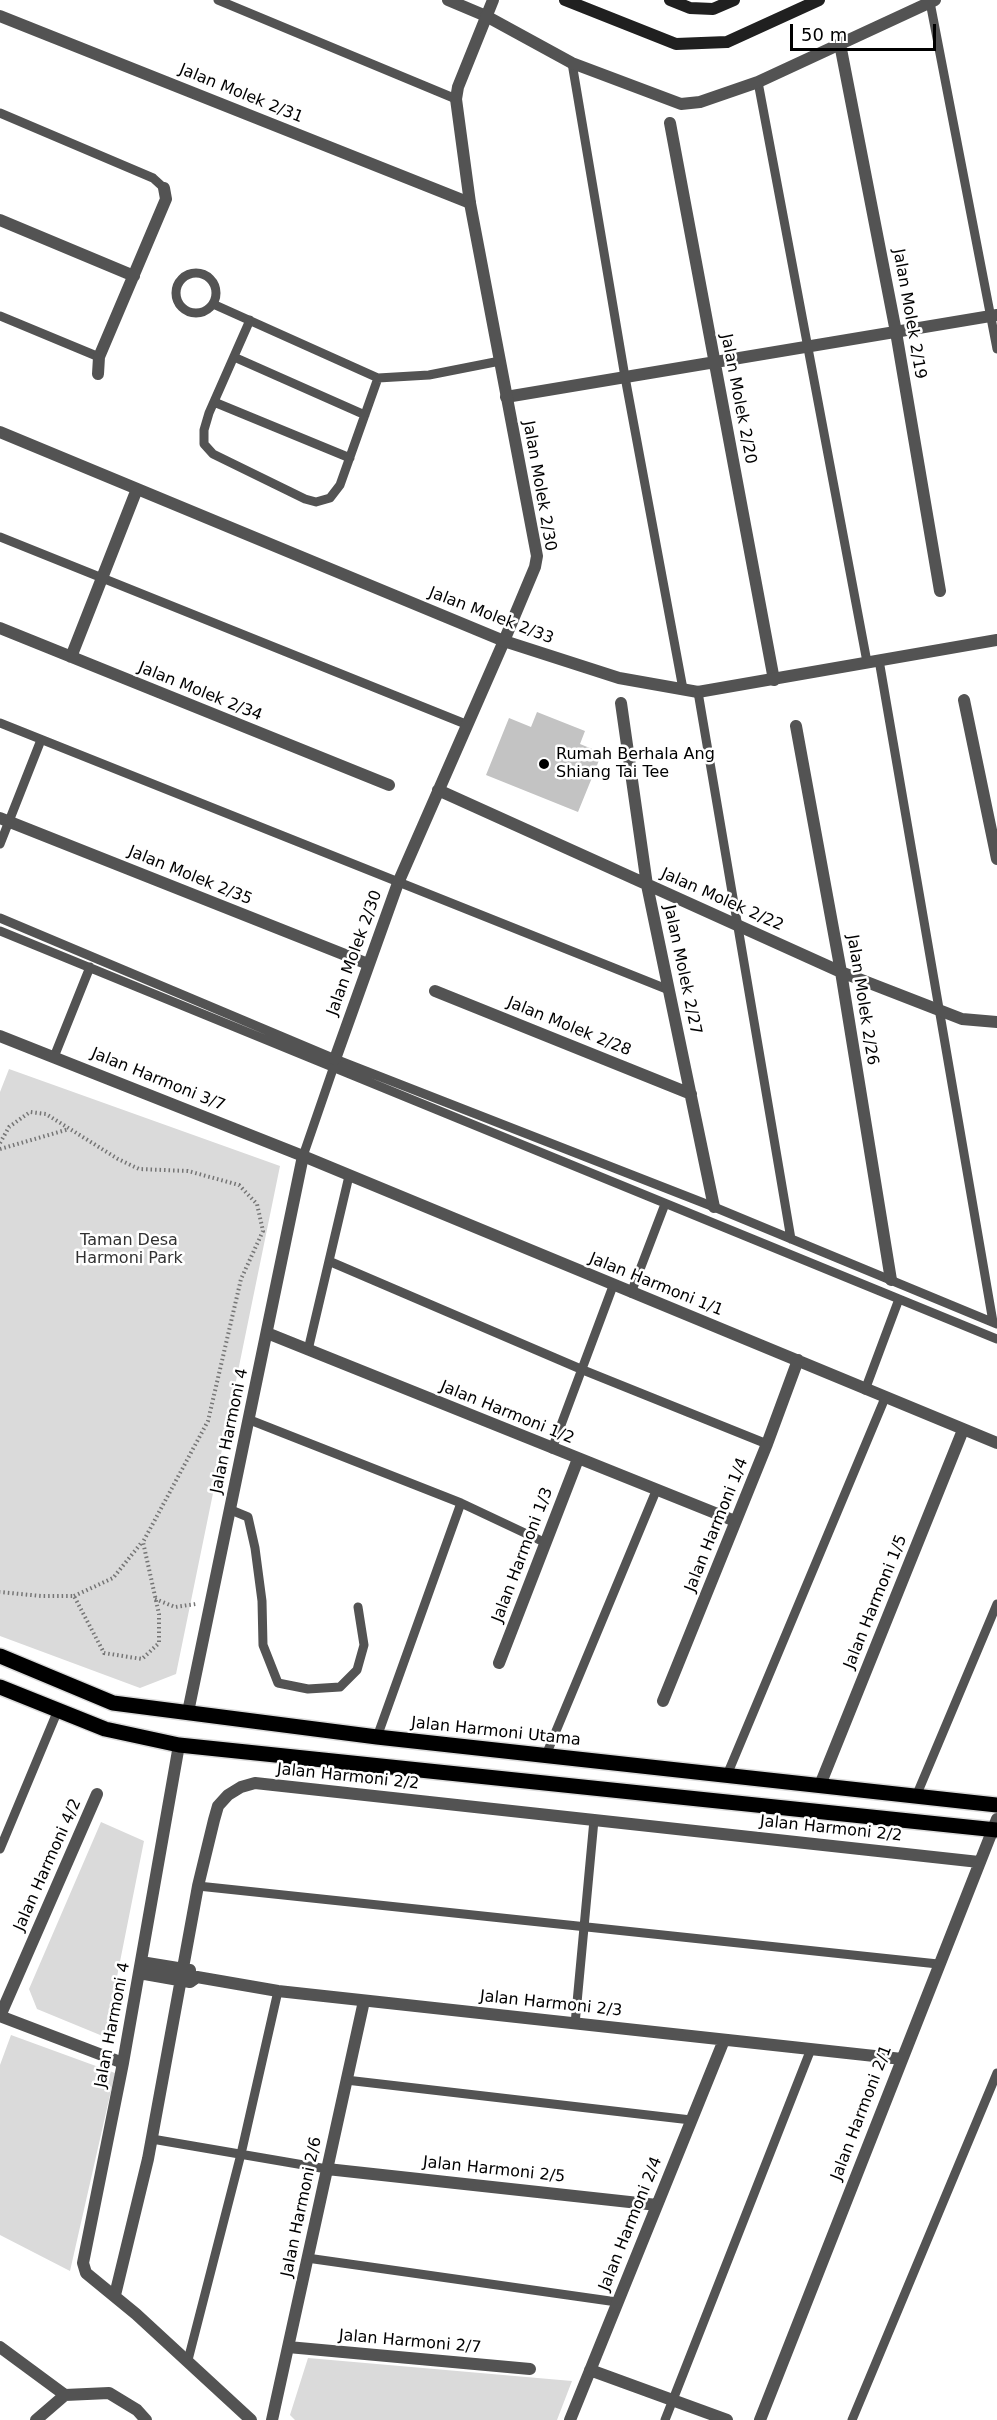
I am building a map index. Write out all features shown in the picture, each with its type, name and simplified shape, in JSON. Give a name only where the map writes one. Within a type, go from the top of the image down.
[{"type":"main road","points":[[566,0],[676,44],[727,42],[819,0]]},
{"type":"main road","points":[[670,0],[690,8],[713,9],[734,0]]},
{"type":"main road","name":"Jalan Harmoni Utama","points":[[0,1656],[113,1703],[377,1737],[727,1776],[917,1794],[997,1805]]},
{"type":"main road","points":[[0,1687],[105,1730],[179,1745],[996,1826]]},
{"type":"street","points":[[448,0],[486,16],[572,63],[681,104],[700,102],[758,82],[933,1]]},
{"type":"street","name":"Jalan Molek 2/30","points":[[334,1064],[398,883],[504,641],[535,567],[537,556],[470,203],[456,99],[458,87],[493,0]]},
{"type":"street","name":"Jalan Molek 2/31","points":[[0,16],[470,203]]},
{"type":"street","name":"Jalan Molek 2/19","points":[[840,44],[896,332],[940,591]]},
{"type":"street","name":"Jalan Molek 2/20","points":[[670,123],[774,680]]},
{"type":"street","points":[[98,374],[99,357],[166,199],[164,188]]},
{"type":"street","points":[[0,220],[134,276]]},
{"type":"street","points":[[506,396],[994,316]]},
{"type":"street","name":"Jalan Molek 2/33","points":[[0,432],[504,641],[619,678],[698,692],[997,640]]},
{"type":"street","points":[[71,657],[137,489]]},
{"type":"street","name":"Jalan Molek 2/34","points":[[0,628],[389,785]]},
{"type":"street","points":[[964,700],[997,859]]},
{"type":"street","name":"Jalan Molek 2/27","points":[[621,703],[647,885],[714,1208]]},
{"type":"street","name":"Jalan Molek 2/26","points":[[796,726],[841,972],[891,1280]]},
{"type":"street","name":"Jalan Molek 2/22","points":[[438,790],[841,972],[962,1019],[997,1022]]},
{"type":"street","name":"Jalan Molek 2/35","points":[[4,820],[368,964]]},
{"type":"street","name":"Jalan Molek 2/28","points":[[435,991],[691,1094]]},
{"type":"street","name":"Jalan Harmoni 3/7","points":[[0,1036],[303,1156]]},
{"type":"street","name":"Jalan Harmoni 1/1","points":[[303,1156],[613,1286],[798,1360],[963,1431],[997,1443]]},
{"type":"street","name":"Jalan Harmoni 4","points":[[188,1712],[303,1156]]},
{"type":"street","name":"Jalan Harmoni 1/2","points":[[267,1333],[735,1521]]},
{"type":"street","name":"Jalan Harmoni 1/4","points":[[663,1701],[768,1444],[798,1360]]},
{"type":"street","name":"Jalan Harmoni 1/5","points":[[820,1785],[963,1431]]},
{"type":"street","name":"Jalan Harmoni 1/3","points":[[499,1663],[578,1459]]},
{"type":"street","name":"Jalan Harmoni 4","points":[[179,1745],[123,2063],[83,2263],[86,2273],[115,2295],[188,2360],[251,2420]]},
{"type":"street","name":"Jalan Harmoni 2/2","points":[[115,2295],[152,2139],[198,1886],[218,1806],[228,1795],[255,1783],[979,1862]]},
{"type":"street","name":"Jalan Harmoni 4/2","points":[[0,2016],[97,1794]]},
{"type":"street","name":"Jalan Harmoni 2/1","points":[[760,2420],[938,1964],[996,1826]]},
{"type":"street","name":"Jalan Harmoni 2/3","points":[[140,1967],[183,1975],[192,1971],[197,1977],[278,1991],[902,2059]]},
{"type":"street","name":"Jalan Harmoni 2/6","points":[[272,2420],[364,2001]]},
{"type":"street","points":[[0,2016],[123,2063]]},
{"type":"street","name":"Jalan Harmoni 2/4","points":[[570,2420],[724,2040]]},
{"type":"street","name":"Jalan Harmoni 2/5","points":[[327,2169],[657,2205]]},
{"type":"street","points":[[0,2347],[65,2395]]},
{"type":"street","name":"Jalan Harmoni 2/7","points":[[288,2347],[530,2368]]},
{"type":"street","points":[[590,2370],[727,2420]]},
{"type":"street","points":[[36,2420],[65,2395],[109,2393],[137,2410],[146,2420]]},
{"type":"lane","points":[[218,0],[456,99]]},
{"type":"lane","points":[[933,1],[994,316],[997,349]]},
{"type":"lane","points":[[572,63],[625,377],[683,690]]},
{"type":"lane","points":[[758,82],[807,346],[873,661],[995,1323]]},
{"type":"lane","points":[[0,113],[153,177],[164,188]]},
{"type":"lane","points":[[194,273],[206,276],[214,285],[216,298],[213,304],[202,313],[188,312],[178,303],[175,289],[182,278],[194,273]]},
{"type":"lane","points":[[213,304],[378,378],[429,375],[500,361]]},
{"type":"lane","points":[[0,316],[99,357]]},
{"type":"lane","points":[[250,320],[214,402],[204,430],[204,444],[213,454],[305,499],[316,502],[330,498],[340,485],[378,378]]},
{"type":"lane","points":[[234,357],[365,415]]},
{"type":"lane","points":[[214,402],[350,458]]},
{"type":"lane","points":[[0,537],[468,725]]},
{"type":"lane","points":[[698,692],[791,1239]]},
{"type":"lane","points":[[0,723],[669,990]]},
{"type":"lane","points":[[0,844],[4,820],[41,740]]},
{"type":"lane","points":[[0,918],[334,1064],[665,1204],[997,1339]]},
{"type":"lane","points":[[0,931],[334,1064],[714,1208],[995,1323]]},
{"type":"lane","points":[[54,1057],[90,967]]},
{"type":"lane","points":[[303,1156],[334,1064]]},
{"type":"lane","points":[[308,1350],[331,1262],[349,1176]]},
{"type":"lane","points":[[631,1293],[665,1204]]},
{"type":"lane","points":[[331,1262],[582,1370],[768,1444]]},
{"type":"lane","points":[[552,1449],[613,1286]]},
{"type":"lane","points":[[865,1390],[899,1299]]},
{"type":"lane","points":[[727,1776],[885,1398]]},
{"type":"lane","points":[[250,1420],[461,1503],[546,1543]]},
{"type":"lane","points":[[546,1755],[656,1491]]},
{"type":"lane","points":[[377,1737],[461,1503]]},
{"type":"lane","points":[[231,1509],[248,1518],[261,1590],[263,1645],[278,1683],[308,1689],[340,1687],[357,1670],[364,1645],[358,1607]]},
{"type":"lane","points":[[917,1794],[997,1604]]},
{"type":"lane","points":[[0,1850],[58,1710]]},
{"type":"lane","points":[[575,2024],[594,1820]]},
{"type":"lane","points":[[198,1886],[938,1964]]},
{"type":"lane","points":[[188,2360],[241,2154],[278,1991]]},
{"type":"lane","points":[[665,2420],[811,2049]]},
{"type":"lane","points":[[852,2420],[997,2073]]},
{"type":"lane","points":[[346,2080],[691,2120]]},
{"type":"lane","points":[[152,2139],[327,2169]]},
{"type":"lane","points":[[307,2258],[617,2302]]},
{"type":"path","points":[[0,1143],[9,1127],[30,1112],[46,1114],[139,1169],[188,1171],[239,1185],[257,1204],[263,1231],[241,1279],[208,1421],[143,1542],[113,1578],[74,1596],[40,1596],[0,1592]]},
{"type":"path","points":[[0,1149],[70,1129]]},
{"type":"path","points":[[74,1596],[104,1653],[142,1659],[159,1643],[159,1614],[143,1542]]},
{"type":"path","points":[[155,1599],[175,1607],[211,1602]]},
{"type":"green space","name":"Taman Desa Harmoni Park","points":[[9,1069],[280,1166],[176,1674],[140,1688],[0,1636],[0,1092]]},
{"type":"green space","points":[[101,1822],[144,1841],[105,2037],[37,2009],[29,1989]]},
{"type":"green space","points":[[11,2035],[115,2073],[70,2271],[0,2235],[0,2065]]},
{"type":"green space","points":[[308,2358],[572,2381],[557,2420],[295,2420],[290,2415]]},
{"type":"building","name":"Rumah Berhala Ang Shiang Tai Tee","points":[[537,712],[585,731],[580,744],[602,753],[578,812],[486,775],[509,718],[531,727]]},
{"type":"place","name":"Rumah Berhala Ang Shiang Tai Tee","points":[[544,764]]}]
